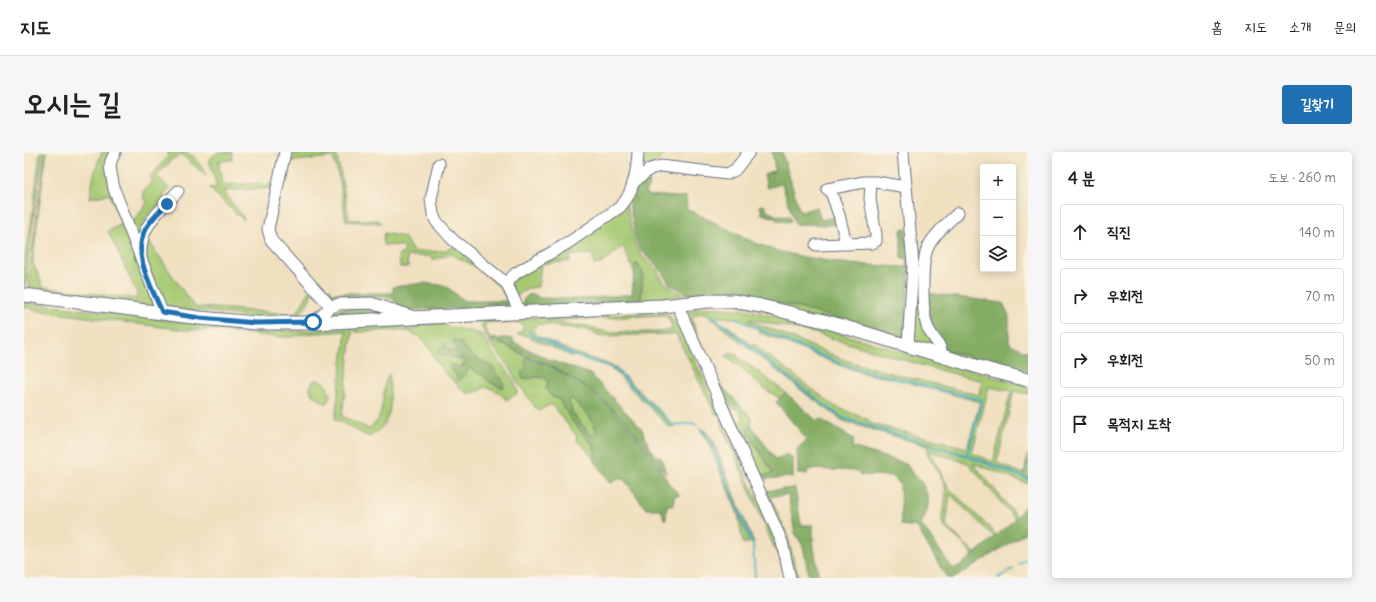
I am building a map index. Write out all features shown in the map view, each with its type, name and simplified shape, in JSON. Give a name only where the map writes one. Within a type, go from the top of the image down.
[{"type":"main road","points":[[24,295],[200,318],[256,323],[416,318],[612,308],[708,301],[733,301],[828,322],[989,370],[1028,380]]},
{"type":"street","points":[[115,152],[110,167],[112,180],[121,209],[162,312]]},
{"type":"street","points":[[284,152],[270,212],[268,234],[271,240],[331,307]]},
{"type":"street","points":[[507,284],[516,273],[568,243],[616,211],[624,203],[636,174],[638,152]]},
{"type":"street","points":[[633,183],[650,169],[661,166],[721,174],[730,173],[739,165],[749,152]]},
{"type":"street","points":[[903,152],[913,264],[908,346]]},
{"type":"street","points":[[439,164],[431,199],[432,210],[436,222],[452,239],[507,284],[520,312]]},
{"type":"street","points":[[846,243],[840,215],[829,189],[864,182],[906,187]]},
{"type":"street","points":[[816,245],[872,243],[876,241],[870,199],[871,183]]},
{"type":"street","points":[[142,263],[141,245],[146,229],[152,220],[178,191]]},
{"type":"street","points":[[942,356],[941,348],[927,326],[924,298],[924,262],[930,243],[958,213]]},
{"type":"street","points":[[313,322],[331,307],[339,304],[371,303],[416,318]]},
{"type":"street","points":[[677,304],[782,542],[790,578]]},
{"type":"green space","points":[[40,152],[43,152],[28,258],[27,279],[24,287],[24,262],[32,218]]},
{"type":"green space","points":[[45,152],[47,152],[33,260],[42,287],[137,299],[137,293],[108,231],[122,224],[109,194],[90,198],[94,174],[102,152],[111,152],[108,157],[154,302],[152,306],[32,290],[29,288],[31,259]]},
{"type":"green space","points":[[168,152],[189,153],[198,162],[206,176],[181,154],[176,159],[174,157],[157,176],[170,189],[163,196],[165,199],[145,220],[139,236],[130,229],[133,221],[148,202],[144,200],[143,192],[152,181],[151,175],[168,157]]},
{"type":"green space","points":[[218,152],[232,152],[232,160],[218,161],[223,185],[261,183],[263,185],[273,184],[272,188],[223,191],[244,218],[243,220],[209,188],[217,187],[209,159]]},
{"type":"green space","points":[[304,152],[326,152],[333,154],[332,152],[336,152],[349,220],[378,220],[381,223],[346,221],[340,182],[333,157],[284,162],[285,157]]},
{"type":"green space","points":[[640,152],[659,152],[664,155],[657,162],[637,174]]},
{"type":"green space","points":[[772,152],[782,152],[800,212],[817,207],[821,220],[835,217],[835,225],[795,224],[782,184],[767,188],[764,174],[775,170]]},
{"type":"green space","points":[[661,167],[680,170],[679,173],[659,171],[648,176],[647,178],[650,181],[650,185],[645,192],[649,196],[686,196],[687,209],[755,243],[777,251],[849,264],[906,267],[907,259],[901,258],[901,230],[906,229],[909,272],[904,335],[901,337],[803,309],[750,296],[704,293],[687,294],[669,283],[658,267],[639,248],[628,197],[634,184],[640,178],[652,170]]},
{"type":"green space","points":[[625,203],[635,243],[640,254],[655,268],[665,283],[683,295],[641,300],[643,274],[635,265],[634,272],[623,246],[602,263],[594,265],[593,254],[571,255],[570,261],[541,264],[538,287],[520,293],[516,298],[510,282]]},
{"type":"green space","points":[[764,205],[775,215],[789,216],[791,222],[777,221],[776,218],[762,214],[760,206]]},
{"type":"green space","points":[[384,233],[404,237],[413,252],[445,251],[455,246],[503,285],[499,286],[478,268],[451,254],[433,260],[430,256],[407,256],[408,267],[400,267],[399,254],[404,254],[404,246],[383,245]]},
{"type":"green space","points":[[146,237],[192,304],[198,308],[296,314],[310,291],[313,293],[312,296],[297,319],[254,317],[162,307],[142,247]]},
{"type":"green space","points":[[911,260],[904,339],[696,296],[689,296],[687,294],[704,293],[750,296],[803,309],[898,336]]},
{"type":"green space","points":[[635,264],[638,264],[643,274],[641,300],[590,305],[523,306],[523,301],[530,294],[539,298],[581,299],[632,294]]},
{"type":"green space","points":[[423,283],[441,285],[448,288],[465,301],[508,301],[499,286],[503,285],[512,305],[509,307],[407,310],[398,307],[392,298],[329,296],[327,290],[330,289],[331,293],[393,293],[393,287]]},
{"type":"green space","points":[[914,291],[918,291],[917,306],[922,307],[939,348],[915,343],[911,336]]},
{"type":"green space","points":[[926,293],[1003,303],[1009,316],[1009,341],[1012,345],[1028,352],[1028,370],[992,363],[943,349],[933,332]]},
{"type":"green space","points":[[24,302],[245,330],[299,331],[353,326],[342,416],[369,429],[376,422],[381,412],[385,384],[389,374],[390,410],[384,425],[369,437],[335,419],[346,331],[279,337],[216,330],[184,330],[34,310],[28,307],[24,308]]},
{"type":"green space","points":[[372,307],[387,314],[331,314],[339,309]]},
{"type":"green space","points":[[710,307],[747,310],[787,319],[1028,386],[1028,394],[1014,391],[997,463],[1024,474],[1028,455],[1028,478],[968,455],[838,415],[725,326],[728,326],[750,344],[755,345],[834,406],[869,420],[869,423],[967,448],[980,402],[892,378],[880,377],[857,371],[760,333],[758,332],[759,330],[834,361],[736,318],[714,317],[709,313],[805,392],[843,419],[968,457],[1028,479],[1028,484],[973,463],[1017,517],[1015,519],[968,463],[929,451],[949,488],[997,535],[994,537],[950,494],[946,526],[975,553],[973,555],[965,545],[943,526],[942,518],[946,494],[944,483],[927,454],[927,446],[843,421],[806,394],[703,312],[697,314],[692,319],[709,367],[687,315],[691,310]],"holes":[[[748,319],[814,333],[931,368],[983,381],[979,395],[882,371],[842,359]],[[989,387],[1011,391],[993,462],[972,453]]]},
{"type":"green space","points":[[664,312],[673,319],[690,349],[719,414],[716,415],[676,334],[601,336],[587,330],[538,324],[532,329],[536,335],[572,352],[614,366],[674,425],[655,409],[615,368],[575,355],[531,334],[529,330],[531,335],[575,356],[573,357],[525,335],[517,334],[523,330],[524,327],[518,322],[507,321],[486,323],[484,328],[492,341],[489,342],[481,326],[484,320]],"holes":[[[662,315],[668,317],[673,329],[661,332],[608,332],[587,326],[545,321]]]},
{"type":"green space","points":[[443,322],[446,326],[481,334],[495,356],[513,379],[517,389],[517,394],[506,400],[496,391],[483,387],[482,390],[467,394],[444,372],[424,342],[418,335],[413,335],[414,333],[399,330],[355,332],[355,326],[398,324],[403,329],[415,330],[418,324],[435,324]],"holes":[[[453,344],[470,353],[474,357],[493,367],[495,372],[502,379],[500,387],[469,368],[463,378],[457,375],[453,365],[458,367],[464,365],[463,360],[447,354],[442,357],[439,353],[446,345],[446,348],[449,350],[458,350]]]},
{"type":"green space","points":[[490,339],[513,339],[513,342],[550,360],[590,374],[642,429],[650,449],[656,456],[661,457],[666,474],[631,427],[600,397],[548,364],[535,360]]},
{"type":"green space","points":[[454,340],[460,342],[474,357],[493,367],[504,387],[500,387],[488,381],[484,376],[469,368],[463,378],[458,381],[456,378],[457,375],[450,369],[450,364],[458,367],[464,366],[463,360],[447,355],[442,357],[438,353],[444,343],[446,348],[449,350],[458,350],[453,344]]},
{"type":"green space","points":[[490,343],[500,344],[527,357],[527,367],[522,372],[523,379],[539,377],[545,378],[548,382],[546,389],[552,397],[559,399],[572,421],[594,446],[596,463],[583,445],[578,442],[576,435],[551,404],[538,411],[518,383],[510,368]]},
{"type":"green space","points":[[943,349],[992,363],[1028,370],[1028,374],[947,353]]},
{"type":"green space","points":[[732,352],[786,393],[779,398],[762,387],[726,356]]},
{"type":"green space","points":[[527,357],[534,361],[548,365],[587,388],[605,403],[630,428],[660,468],[669,484],[680,495],[674,496],[674,505],[667,505],[666,519],[664,519],[661,509],[646,509],[624,479],[618,479],[611,483],[596,463],[594,446],[572,421],[559,399],[552,397],[546,389],[548,382],[545,378],[539,377],[523,379],[521,375],[522,372],[527,367],[525,362]],"holes":[[[572,399],[588,414],[594,423],[596,433],[591,436],[572,412],[569,400]]]},
{"type":"green space","points":[[604,365],[614,369],[654,409],[674,426],[669,427],[612,369]]},
{"type":"green space","points":[[314,380],[323,382],[327,387],[330,396],[327,403],[324,403],[311,393],[310,388]]},
{"type":"green space","points":[[717,382],[719,383],[739,404],[726,409]]},
{"type":"green space","points":[[786,393],[817,421],[820,419],[854,439],[852,447],[906,464],[926,491],[928,508],[921,524],[953,569],[961,565],[997,535],[1015,519],[1025,506],[1028,506],[1028,531],[955,578],[947,578],[917,527],[901,525],[900,484],[892,476],[860,475],[859,471],[808,469],[807,474],[798,474],[797,449],[807,440],[776,402]]},
{"type":"green space","points":[[572,399],[594,423],[596,433],[592,436],[572,412],[569,400]]},
{"type":"green space","points":[[739,404],[752,418],[751,425],[747,431],[773,473],[756,476],[726,409]],"holes":[[[738,408],[744,419],[736,423],[731,410]]]},
{"type":"green space","points":[[721,418],[774,536],[782,558],[776,552],[719,419]]},
{"type":"green space","points":[[751,425],[776,460],[787,454],[793,459],[793,477],[762,479],[761,476],[773,473],[747,431]]},
{"type":"green space","points":[[699,427],[710,442],[750,543],[743,543],[738,514],[708,443]]},
{"type":"green space","points":[[701,427],[712,438],[754,543],[752,543],[711,441]]},
{"type":"green space","points":[[795,488],[801,525],[813,525],[813,542],[819,578],[809,578],[803,546],[795,533],[788,495],[765,497],[763,491]]},
{"type":"green space","points":[[770,496],[786,532],[799,578],[795,578],[765,497]]},
{"type":"waterway","points":[[709,313],[805,391],[843,418],[967,456],[1028,479]]},
{"type":"waterway","points":[[736,318],[853,368],[982,400],[967,456]]},
{"type":"waterway","points":[[528,331],[531,334],[575,356],[614,368],[673,425],[692,423],[697,425]]},
{"type":"waterway","points":[[700,428],[710,441],[753,545],[755,578]]},
{"type":"waterway","points":[[1019,564],[1028,558]]},
{"type":"waterway","points":[[998,578],[1013,569]]},
{"type":"route","points":[[167,204],[146,229],[143,234],[141,245],[142,263],[162,312],[236,322],[313,322]]}]
